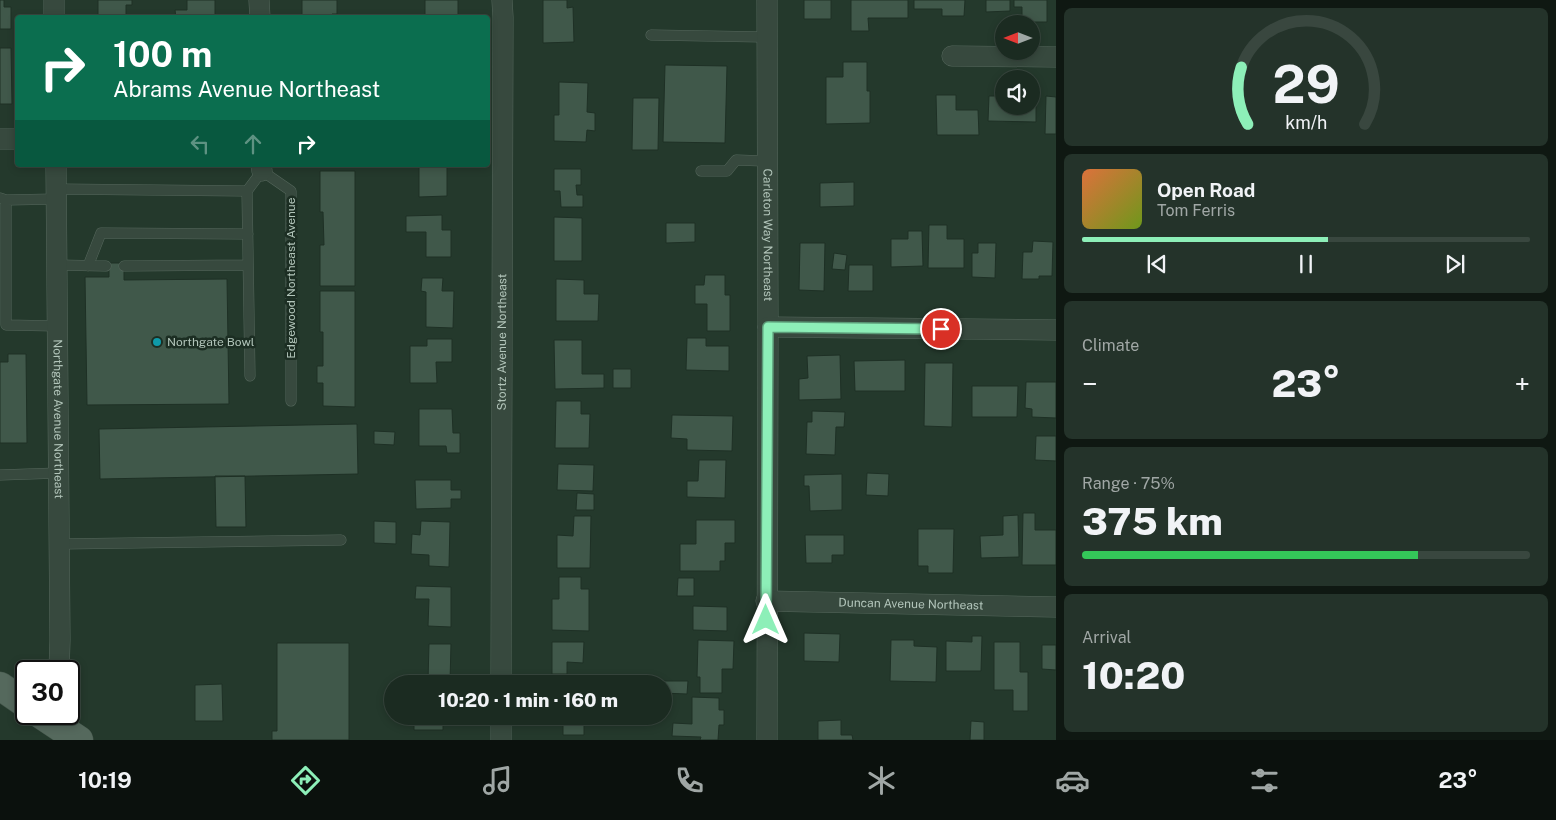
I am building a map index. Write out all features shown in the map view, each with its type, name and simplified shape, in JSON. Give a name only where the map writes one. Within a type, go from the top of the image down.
[{"type":"main road","points":[[0,686],[15,696]]},
{"type":"street","points":[[54,0],[54,15]]},
{"type":"street","points":[[260,0],[260,15]]},
{"type":"street","name":"Stortz Avenue Northeast","points":[[501,675],[502,0]]},
{"type":"street","name":"Carleton Way Northeast","points":[[766,0],[768,327],[767,740]]},
{"type":"street","points":[[952,56],[1056,57]]},
{"type":"street","points":[[0,139],[15,139]]},
{"type":"street","name":"Northgate Avenue Northeast","points":[[56,167],[59,660]]},
{"type":"street","points":[[768,327],[1056,330]]},
{"type":"street","name":"Duncan Avenue Northeast","points":[[766,601],[1056,607]]},
{"type":"street","points":[[501,725],[501,740]]},
{"type":"lane","points":[[651,35],[767,37]]},
{"type":"lane","points":[[701,171],[728,171],[736,160],[767,162]]},
{"type":"lane","points":[[250,376],[247,191],[261,168]]},
{"type":"lane","name":"Edgewood Northeast Avenue","points":[[261,168],[291,191],[291,401]]},
{"type":"lane","points":[[57,326],[3,329],[3,199],[56,194],[247,191]]},
{"type":"lane","points":[[88,266],[101,233],[248,234]]},
{"type":"lane","points":[[56,265],[106,266]]},
{"type":"lane","points":[[124,266],[248,265]]},
{"type":"lane","points":[[0,475],[58,473]]},
{"type":"lane","points":[[59,544],[341,540]]},
{"type":"building","points":[[0,0],[4,0],[4,7],[11,7],[11,29],[0,29]]},
{"type":"building","points":[[98,0],[132,0],[132,5],[126,5],[126,15],[98,15]]},
{"type":"building","points":[[187,0],[215,0],[215,15],[176,15],[175,10],[187,10]]},
{"type":"building","points":[[302,0],[337,0],[337,14],[302,15]]},
{"type":"building","points":[[425,0],[458,0],[458,15],[425,15]]},
{"type":"building","points":[[543,0],[567,0],[567,8],[573,7],[574,42],[543,43]]},
{"type":"building","points":[[804,0],[831,0],[831,19],[804,19]]},
{"type":"building","points":[[851,0],[908,0],[908,18],[868,18],[869,31],[851,31]]},
{"type":"building","points":[[914,0],[965,0],[964,16],[942,16],[942,9],[914,9]]},
{"type":"building","points":[[986,0],[1010,0],[1010,11],[986,12]]},
{"type":"building","points":[[1014,0],[1047,0],[1047,22],[1040,22],[1040,15],[1022,15],[1022,7],[1014,7]]},
{"type":"building","points":[[0,48],[11,48],[12,104],[0,104]]},
{"type":"building","points":[[843,62],[867,62],[867,91],[870,91],[870,123],[826,124],[826,77],[843,77]]},
{"type":"building","points":[[665,65],[727,66],[725,143],[663,142]]},
{"type":"building","points":[[559,82],[588,83],[587,112],[595,113],[595,131],[587,130],[586,142],[554,141],[554,115],[559,115]]},
{"type":"building","points":[[936,95],[956,95],[956,110],[978,110],[979,135],[937,135]]},
{"type":"building","points":[[989,96],[995,96],[995,115],[1036,115],[1036,122],[988,121]]},
{"type":"building","points":[[1046,96],[1056,97],[1056,134],[1045,134]]},
{"type":"building","points":[[633,98],[659,98],[658,150],[632,150]]},
{"type":"building","points":[[419,167],[447,167],[447,196],[419,197]]},
{"type":"building","points":[[554,169],[581,169],[581,185],[576,185],[577,195],[583,195],[583,207],[561,207],[560,191],[554,191]]},
{"type":"building","points":[[320,171],[355,171],[355,286],[320,286],[320,245],[324,245],[323,212],[320,212]]},
{"type":"building","points":[[854,182],[854,206],[820,207],[820,183]]},
{"type":"building","points":[[442,215],[442,230],[451,230],[451,257],[426,257],[426,232],[406,232],[406,216]]},
{"type":"building","points":[[554,217],[582,218],[582,261],[554,261]]},
{"type":"building","points":[[666,223],[695,223],[695,242],[666,243]]},
{"type":"building","points":[[929,225],[947,225],[947,239],[964,239],[964,268],[928,268]]},
{"type":"building","points":[[908,231],[922,231],[923,266],[891,267],[891,239],[908,239]]},
{"type":"building","points":[[1033,241],[1053,242],[1052,276],[1039,276],[1039,279],[1022,279],[1023,252],[1032,252]]},
{"type":"building","points":[[800,243],[825,243],[824,291],[799,290]]},
{"type":"building","points":[[978,243],[996,243],[995,278],[972,277],[972,253],[978,253]]},
{"type":"building","points":[[834,253],[847,255],[845,270],[832,269]]},
{"type":"building","name":"Northgate Bowl","points":[[109,263],[124,263],[124,280],[227,279],[229,404],[87,405],[85,277],[109,277]]},
{"type":"building","points":[[849,265],[873,265],[873,291],[848,291]]},
{"type":"building","points":[[705,275],[725,275],[725,295],[730,295],[730,331],[707,331],[707,304],[695,304],[695,285],[704,285]]},
{"type":"building","points":[[422,278],[443,278],[442,291],[454,291],[453,328],[426,327],[426,292],[421,291]]},
{"type":"building","points":[[556,279],[584,280],[584,294],[599,294],[598,321],[556,321]]},
{"type":"building","points":[[320,291],[355,291],[355,407],[323,406],[323,383],[317,383],[317,366],[323,366],[323,332],[320,332]]},
{"type":"building","points":[[687,338],[706,338],[706,346],[729,346],[729,371],[686,370]]},
{"type":"building","points":[[427,339],[452,339],[452,362],[436,362],[437,383],[410,383],[410,346],[427,346]]},
{"type":"building","points":[[554,340],[582,340],[582,374],[604,374],[604,388],[555,389]]},
{"type":"building","points":[[8,354],[26,354],[27,443],[0,443],[0,362],[8,362]]},
{"type":"building","points":[[840,355],[841,399],[799,400],[799,379],[808,378],[807,356]]},
{"type":"building","points":[[905,360],[905,391],[855,391],[854,361]]},
{"type":"building","points":[[925,363],[953,363],[952,427],[924,426]]},
{"type":"building","points":[[613,369],[631,369],[631,388],[613,388]]},
{"type":"building","points":[[1026,382],[1056,382],[1056,418],[1032,417],[1032,409],[1025,408]]},
{"type":"building","points":[[972,386],[1018,386],[1017,417],[972,417]]},
{"type":"building","points":[[556,401],[581,401],[581,414],[590,414],[589,448],[555,448]]},
{"type":"building","points":[[419,409],[452,409],[453,433],[460,433],[460,453],[447,453],[446,446],[419,446]]},
{"type":"building","points":[[812,411],[845,412],[844,427],[836,427],[835,455],[806,454],[807,422],[812,422]]},
{"type":"building","points":[[672,415],[733,416],[732,451],[687,450],[687,439],[671,438]]},
{"type":"building","points":[[357,424],[358,474],[100,479],[99,429]]},
{"type":"building","points":[[374,431],[395,432],[394,445],[374,444]]},
{"type":"building","points":[[1036,436],[1056,436],[1056,461],[1035,460]]},
{"type":"building","points":[[699,460],[726,460],[725,498],[687,497],[687,481],[698,481]]},
{"type":"building","points":[[558,464],[594,465],[593,491],[557,490]]},
{"type":"building","points":[[867,473],[889,474],[888,496],[866,495]]},
{"type":"building","points":[[842,474],[842,510],[810,511],[809,486],[804,486],[804,475]]},
{"type":"building","points":[[215,476],[245,476],[246,527],[216,527]]},
{"type":"building","points":[[415,480],[451,480],[451,490],[461,490],[461,499],[451,499],[451,508],[416,509]]},
{"type":"building","points":[[577,493],[594,494],[594,510],[576,510]]},
{"type":"building","points":[[1023,513],[1035,513],[1035,530],[1056,530],[1056,565],[1022,565]]},
{"type":"building","points":[[1018,515],[1019,557],[981,558],[980,536],[1003,535],[1003,516]]},
{"type":"building","points":[[574,516],[591,516],[590,568],[557,568],[557,535],[573,536]]},
{"type":"building","points":[[696,520],[735,520],[735,543],[725,543],[725,561],[720,561],[720,571],[680,571],[680,544],[696,544]]},
{"type":"building","points":[[374,521],[396,522],[396,544],[374,543]]},
{"type":"building","points":[[421,521],[450,522],[449,567],[429,566],[429,555],[411,554],[412,534],[420,535]]},
{"type":"building","points":[[918,529],[954,529],[953,573],[928,573],[928,566],[918,566]]},
{"type":"building","points":[[805,535],[844,535],[844,555],[832,555],[832,563],[806,563]]},
{"type":"building","points":[[559,577],[581,577],[581,589],[589,589],[589,631],[552,630],[552,599],[559,599]]},
{"type":"building","points":[[678,578],[694,578],[694,596],[677,596]]},
{"type":"building","points":[[416,586],[451,587],[451,627],[428,626],[429,599],[415,599]]},
{"type":"building","points":[[693,606],[727,607],[727,631],[693,630]]},
{"type":"building","points":[[804,633],[840,634],[839,662],[804,661]]},
{"type":"building","points":[[972,636],[982,636],[981,671],[946,671],[946,641],[972,642]]},
{"type":"building","points":[[698,640],[734,641],[733,669],[722,669],[722,693],[700,693],[700,677],[697,677]]},
{"type":"building","points":[[891,640],[914,640],[914,646],[937,647],[936,682],[890,681]]},
{"type":"building","points":[[552,642],[584,642],[583,663],[567,662],[567,674],[552,674]]},
{"type":"building","points":[[994,642],[1020,642],[1020,672],[1028,672],[1028,711],[1013,711],[1013,690],[994,690]]},
{"type":"building","points":[[277,643],[349,643],[349,740],[272,740],[272,731],[277,731]]},
{"type":"building","points":[[429,644],[451,644],[450,675],[428,675]]},
{"type":"building","points":[[1042,645],[1056,645],[1056,670],[1042,669]]},
{"type":"building","points":[[672,681],[688,681],[687,694],[672,693]]},
{"type":"building","points":[[222,684],[223,721],[195,721],[195,685]]},
{"type":"building","points":[[692,697],[719,698],[719,710],[724,710],[724,725],[719,725],[718,740],[700,740],[701,737],[672,736],[673,723],[692,724]]},
{"type":"building","points":[[841,720],[841,735],[852,735],[853,740],[818,740],[818,721]]},
{"type":"building","points":[[971,721],[984,722],[984,740],[970,740]]},
{"type":"building","points":[[414,725],[443,725],[443,730],[414,730]]},
{"type":"building","points":[[563,725],[584,725],[584,735],[563,735]]},
{"type":"place","name":"Northgate Bowl","points":[[157,342]]},
{"type":"route","points":[[766,620],[768,327],[941,329]]}]
